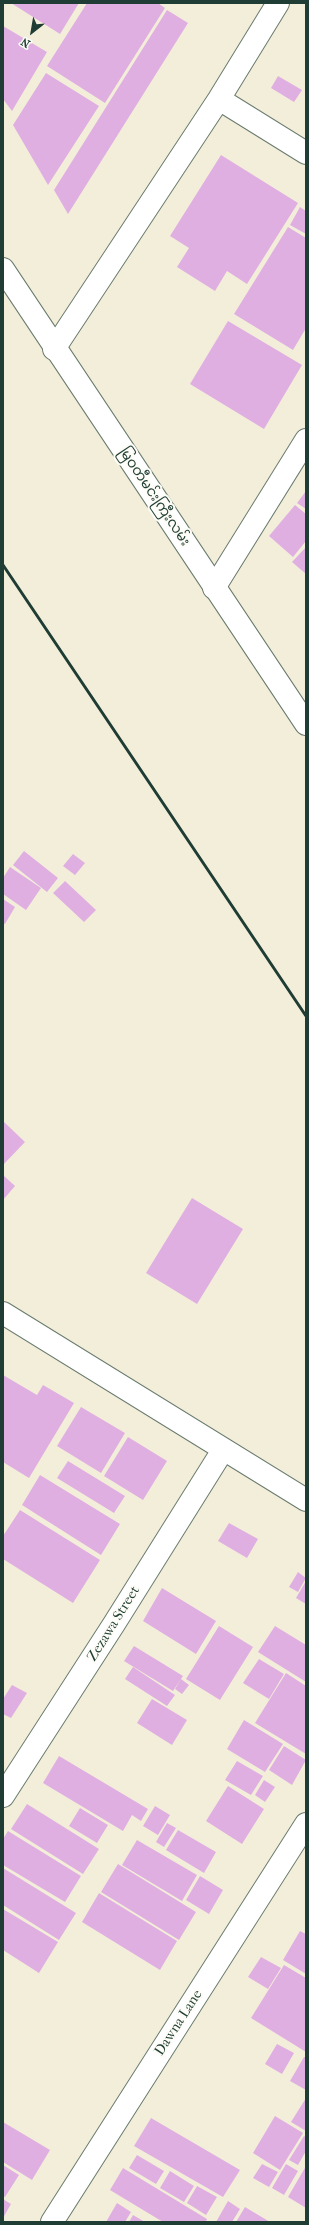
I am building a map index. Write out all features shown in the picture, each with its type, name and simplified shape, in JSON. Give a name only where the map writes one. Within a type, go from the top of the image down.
[{"type":"street","points":[[54,349],[219,99],[278,3]]},
{"type":"street","points":[[219,99],[306,153]]},
{"type":"street","name":"မြဝတီမင်းကြီးလမ်း","points":[[3,269],[54,349],[306,724]]},
{"type":"street","points":[[214,588],[306,440]]},
{"type":"street","points":[[3,1313],[306,1500]]},
{"type":"street","name":"Zezawa Street","points":[[3,1796],[224,1450]]},
{"type":"street","name":"Dawna Lane","points":[[52,2222],[306,1824]]},
{"type":"building","points":[[11,3],[79,3],[60,34]]},
{"type":"building","points":[[87,3],[158,3],[165,8],[105,103],[47,66]]},
{"type":"building","points":[[167,10],[188,23],[68,214],[54,190]]},
{"type":"building","points":[[3,26],[47,52],[12,111],[3,99]]},
{"type":"building","points":[[46,73],[99,106],[48,185],[13,125]]},
{"type":"building","points":[[278,76],[302,90],[294,102],[271,88]]},
{"type":"building","points":[[221,155],[298,203],[247,284],[227,271],[215,291],[177,267],[189,248],[170,236]]},
{"type":"building","points":[[300,207],[306,211],[306,234],[290,225]]},
{"type":"building","points":[[288,227],[306,238],[306,328],[293,350],[234,314]]},
{"type":"building","points":[[228,321],[302,365],[264,429],[190,384]]},
{"type":"building","points":[[306,491],[306,509],[297,503]]},
{"type":"building","points":[[295,505],[306,514],[306,541],[293,557],[269,536]]},
{"type":"building","points":[[306,547],[306,574],[292,562]]},
{"type":"building","points":[[24,851],[58,878],[47,892],[13,865]]},
{"type":"building","points":[[73,854],[85,863],[75,875],[63,866]]},
{"type":"building","points":[[10,867],[41,888],[26,910],[3,894],[3,878]]},
{"type":"building","points":[[65,881],[96,910],[84,922],[53,893]]},
{"type":"building","points":[[3,899],[15,907],[5,924],[3,923]]},
{"type":"building","points":[[3,1121],[25,1142],[3,1165]]},
{"type":"building","points":[[3,1175],[15,1186],[3,1200]]},
{"type":"building","points":[[192,1198],[243,1229],[197,1304],[146,1273]]},
{"type":"building","points":[[3,1375],[37,1395],[43,1385],[74,1403],[29,1478],[3,1462]]},
{"type":"building","points":[[81,1407],[125,1433],[101,1473],[57,1446]]},
{"type":"building","points":[[128,1437],[167,1461],[143,1500],[104,1476]]},
{"type":"building","points":[[68,1461],[125,1496],[114,1513],[57,1478]]},
{"type":"building","points":[[40,1475],[120,1524],[101,1555],[22,1505]]},
{"type":"building","points":[[20,1510],[100,1560],[73,1603],[3,1559],[3,1536]]},
{"type":"building","points":[[229,1523],[258,1539],[247,1558],[218,1541]]},
{"type":"building","points":[[298,1572],[306,1578],[298,1592],[289,1587]]},
{"type":"building","points":[[306,1581],[306,1604],[296,1598]]},
{"type":"building","points":[[162,1588],[216,1621],[196,1654],[143,1621]]},
{"type":"building","points":[[219,1626],[253,1647],[220,1700],[186,1679]]},
{"type":"building","points":[[275,1626],[306,1645],[306,1682],[258,1652]]},
{"type":"building","points":[[134,1646],[183,1676],[173,1691],[124,1661]]},
{"type":"building","points":[[259,1659],[284,1674],[269,1699],[243,1683]]},
{"type":"building","points":[[133,1667],[175,1695],[167,1706],[125,1679]]},
{"type":"building","points":[[286,1673],[306,1686],[306,1754],[255,1723]]},
{"type":"building","points":[[181,1679],[189,1685],[182,1694],[175,1689]]},
{"type":"building","points":[[12,1685],[27,1693],[11,1718],[3,1714],[3,1699]]},
{"type":"building","points":[[152,1699],[187,1720],[172,1745],[137,1723]]},
{"type":"building","points":[[244,1720],[283,1744],[265,1772],[227,1749]]},
{"type":"building","points":[[284,1746],[306,1760],[292,1785],[269,1770]]},
{"type":"building","points":[[59,1756],[148,1809],[141,1821],[132,1815],[123,1831],[43,1783]]},
{"type":"building","points":[[237,1761],[263,1776],[251,1795],[225,1780]]},
{"type":"building","points":[[264,1780],[275,1787],[265,1802],[255,1795]]},
{"type":"building","points":[[228,1786],[264,1809],[242,1844],[206,1821]]},
{"type":"building","points":[[27,1804],[99,1849],[83,1874],[11,1829]]},
{"type":"building","points":[[155,1806],[170,1815],[158,1835],[143,1826]]},
{"type":"building","points":[[80,1808],[108,1825],[97,1843],[69,1826]]},
{"type":"building","points":[[167,1823],[176,1828],[164,1847],[156,1842]]},
{"type":"building","points":[[178,1830],[216,1852],[204,1873],[166,1850]]},
{"type":"building","points":[[8,1831],[81,1876],[65,1902],[3,1865],[3,1839]]},
{"type":"building","points":[[137,1840],[197,1875],[182,1901],[122,1865]]},
{"type":"building","points":[[118,1864],[196,1912],[179,1940],[101,1892]]},
{"type":"building","points":[[3,1868],[76,1913],[59,1940],[3,1905]]},
{"type":"building","points":[[200,1876],[223,1890],[209,1914],[186,1900]]},
{"type":"building","points":[[99,1893],[177,1941],[160,1970],[82,1922]]},
{"type":"building","points":[[3,1909],[58,1942],[39,1973],[3,1950]]},
{"type":"building","points":[[300,1931],[306,1934],[306,1974],[283,1960]]},
{"type":"building","points":[[261,1957],[281,1968],[268,1989],[248,1977]]},
{"type":"building","points":[[284,1965],[306,1978],[306,2052],[251,2018]]},
{"type":"building","points":[[277,2044],[294,2053],[282,2074],[265,2064]]},
{"type":"building","points":[[304,2057],[306,2057],[306,2090],[290,2081]]},
{"type":"building","points":[[306,2098],[306,2131],[291,2122]]},
{"type":"building","points":[[275,2116],[303,2133],[280,2170],[253,2153]]},
{"type":"building","points":[[151,2118],[240,2170],[223,2197],[134,2146]]},
{"type":"building","points":[[3,2122],[50,2150],[32,2180],[3,2162]]},
{"type":"building","points":[[304,2136],[306,2137],[306,2151],[298,2165],[289,2160]]},
{"type":"building","points":[[137,2155],[164,2171],[156,2184],[129,2168]]},
{"type":"building","points":[[262,2164],[278,2172],[269,2187],[253,2178]]},
{"type":"building","points":[[286,2164],[298,2171],[284,2195],[272,2188]]},
{"type":"building","points":[[3,2165],[19,2175],[5,2197],[3,2196]]},
{"type":"building","points":[[306,2166],[306,2208],[288,2197]]},
{"type":"building","points":[[123,2168],[207,2219],[206,2222],[163,2222],[110,2190]]},
{"type":"building","points":[[170,2171],[194,2186],[184,2202],[160,2188]]},
{"type":"building","points":[[197,2186],[217,2197],[206,2215],[187,2203]]},
{"type":"building","points":[[3,2199],[11,2204],[3,2218]]},
{"type":"building","points":[[228,2201],[240,2209],[232,2222],[216,2222]]},
{"type":"building","points":[[117,2203],[131,2212],[125,2222],[106,2222]]},
{"type":"building","points":[[245,2207],[270,2222],[236,2222]]},
{"type":"building","points":[[133,2215],[145,2222],[129,2222]]},
{"type":"railway","points":[[3,565],[306,1016]]}]
